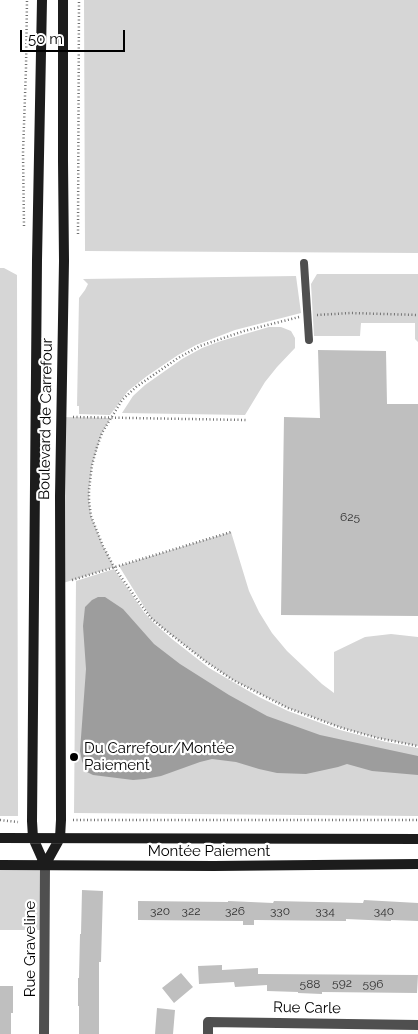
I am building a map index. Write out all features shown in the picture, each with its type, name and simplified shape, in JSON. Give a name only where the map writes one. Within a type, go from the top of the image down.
[{"type":"street","name":"Boulevard de Carrefour","points":[[33,838],[36,292],[42,0]]},
{"type":"street","name":"Boulevard de Carrefour","points":[[60,838],[61,417],[64,261],[63,0]]},
{"type":"street","name":"Montée Paiement","points":[[0,838],[418,839]]},
{"type":"street","points":[[33,838],[45,865]]},
{"type":"street","points":[[45,865],[60,838]]},
{"type":"street","name":"Montée Paiement","points":[[0,865],[214,866],[418,864]]},
{"type":"street","name":"Rue Graveline","points":[[44,1034],[45,865]]},
{"type":"street","name":"Rue Carle","points":[[208,1034],[208,1022],[418,1025]]},
{"type":"lane","points":[[304,263],[309,340]]},
{"type":"path","points":[[24,232],[23,153],[27,0]]},
{"type":"path","points":[[78,234],[79,0]]},
{"type":"path","points":[[418,315],[351,313],[308,316],[244,331],[200,346],[178,358],[136,387],[122,400],[102,433],[94,456],[89,501],[96,528],[114,567],[151,618],[197,656],[233,680],[288,708],[335,726],[378,738],[418,746]]},
{"type":"path","points":[[61,417],[246,420]]},
{"type":"path","points":[[60,584],[231,532]]},
{"type":"path","points":[[0,820],[18,822]]},
{"type":"path","points":[[71,820],[418,820]]},
{"type":"shaded area","points":[[84,0],[418,0],[418,253],[85,251]]},
{"type":"shaded area","points":[[0,268],[4,268],[17,275],[18,816],[0,816]]},
{"type":"shaded area","points":[[317,274],[418,274],[418,342],[415,339],[415,323],[361,323],[360,336],[314,336],[311,284]]},
{"type":"shaded area","points":[[296,276],[301,313],[235,330],[196,345],[178,355],[128,391],[110,415],[79,414],[79,406],[77,406],[79,298],[88,284],[83,279]]},
{"type":"shaded area","points":[[269,327],[281,327],[291,331],[295,338],[295,348],[265,382],[245,415],[122,413],[133,396],[145,385],[182,359],[202,348],[221,341]]},
{"type":"shaded area","points":[[61,417],[111,418],[102,433],[92,465],[89,501],[91,516],[114,567],[60,584]]},
{"type":"shaded area","points":[[231,532],[249,591],[272,633],[287,651],[334,693],[334,652],[365,637],[391,634],[418,637],[418,746],[342,728],[288,708],[233,680],[205,661],[151,618],[119,566]]},
{"type":"shaded area","points":[[114,569],[154,623],[209,668],[259,697],[288,711],[340,730],[418,748],[418,816],[74,813],[76,581]]},
{"type":"shaded area","points":[[98,597],[105,597],[123,609],[154,644],[180,664],[229,695],[267,716],[320,735],[418,756],[418,775],[372,771],[347,764],[306,774],[277,773],[236,762],[212,759],[161,776],[145,779],[133,780],[93,775],[87,772],[80,751],[86,669],[83,626],[85,607]]},
{"type":"shaded area","points":[[0,865],[45,865],[45,930],[0,930]]},
{"type":"building","points":[[318,350],[386,351],[387,404],[418,404],[418,616],[281,615],[284,417],[320,418]]},
{"type":"building","points":[[82,890],[103,891],[101,962],[99,962],[99,1034],[79,1034],[78,978]]},
{"type":"building","points":[[364,900],[418,903],[418,921],[346,919],[346,921],[254,920],[254,925],[243,925],[243,921],[138,920],[138,901],[363,903]]},
{"type":"building","points":[[222,965],[222,970],[258,968],[258,974],[418,975],[417,993],[322,992],[322,994],[267,991],[267,985],[235,987],[234,982],[199,984],[198,966]]},
{"type":"building","points":[[181,973],[193,987],[174,1003],[162,988]]},
{"type":"building","points":[[0,986],[13,986],[11,1034],[0,1034]]},
{"type":"building","points":[[157,1008],[175,1010],[173,1034],[155,1034]]},
{"type":"place","name":"Du Carrefour/Montée Paiement","points":[[74,757]]}]
